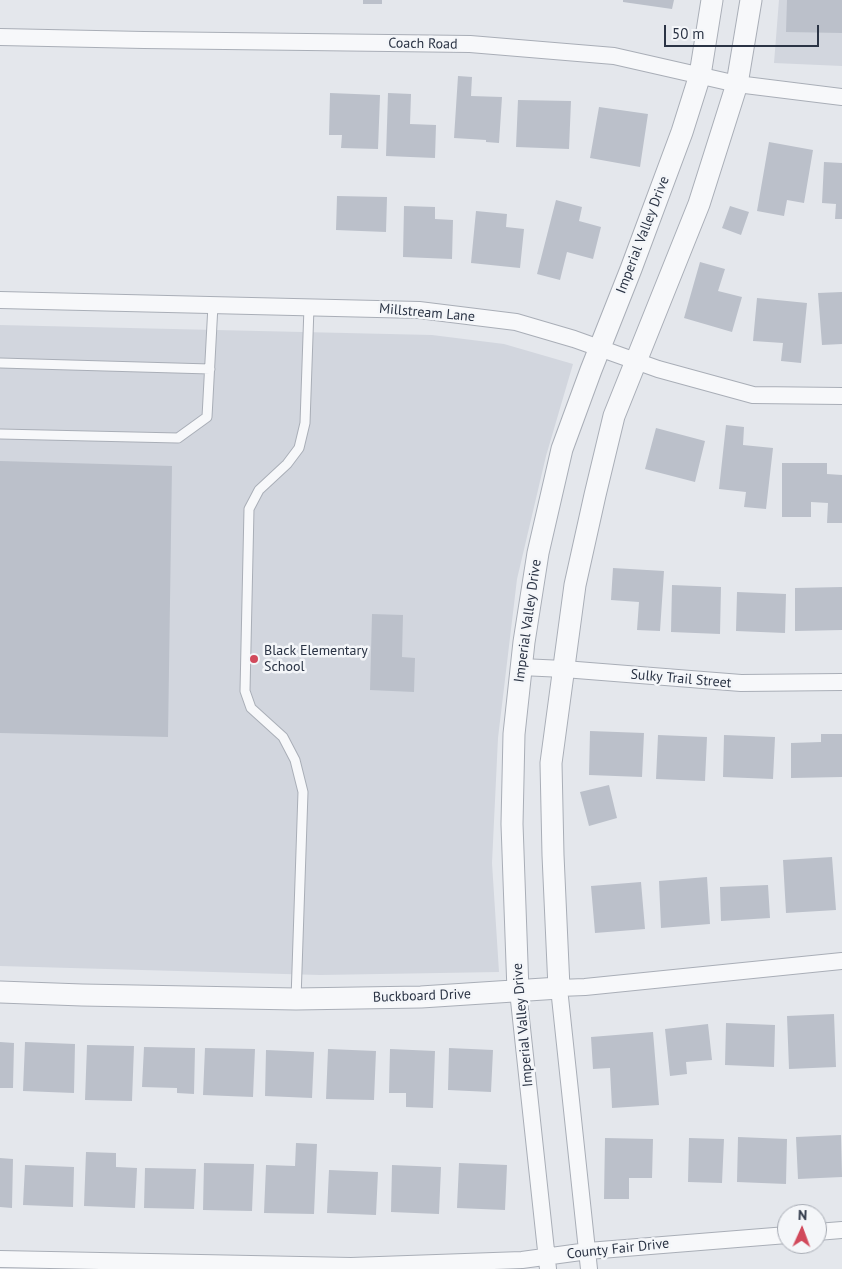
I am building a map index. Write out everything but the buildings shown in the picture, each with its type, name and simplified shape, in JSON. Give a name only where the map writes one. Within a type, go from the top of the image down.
[{"type":"street","name":"Imperial Valley Drive","points":[[547,1263],[518,991],[512,824],[514,734],[524,642],[538,553],[562,449],[676,150],[700,75],[712,0]]},
{"type":"street","points":[[589,1269],[559,988],[552,855],[551,763],[576,585],[614,416],[699,204],[737,84],[751,0]]},
{"type":"street","name":"Coach Road","points":[[0,37],[470,44],[614,56],[737,84],[842,97]]},
{"type":"street","name":"Millstream Lane","points":[[0,300],[419,310],[516,322],[574,339],[658,369],[753,395],[842,396]]},
{"type":"street","name":"Sulky Trail Street","points":[[521,667],[741,684],[842,682]]},
{"type":"street","name":"Buckboard Drive","points":[[0,992],[296,999],[422,997],[585,987],[842,961]]},
{"type":"street","points":[[827,1231],[842,1230]]},
{"type":"street","name":"County Fair Drive","points":[[0,1259],[351,1266],[522,1260],[547,1263],[588,1251],[777,1235]]},
{"type":"lane","points":[[0,434],[178,438],[207,417],[213,305]]},
{"type":"lane","points":[[296,999],[303,792],[295,760],[282,737],[251,708],[245,691],[249,509],[259,490],[287,464],[299,448],[305,424],[309,307]]},
{"type":"lane","points":[[0,363],[210,369]]},
{"type":"shaded area","points":[[779,0],[842,0],[842,66],[774,63]]},
{"type":"shaded area","name":"Black Elementary School","points":[[0,325],[432,335],[504,344],[573,364],[546,456],[517,579],[498,738],[492,863],[499,972],[320,975],[0,966]]},
{"type":"place","name":"Black Elementary School","points":[[254,659]]}]
